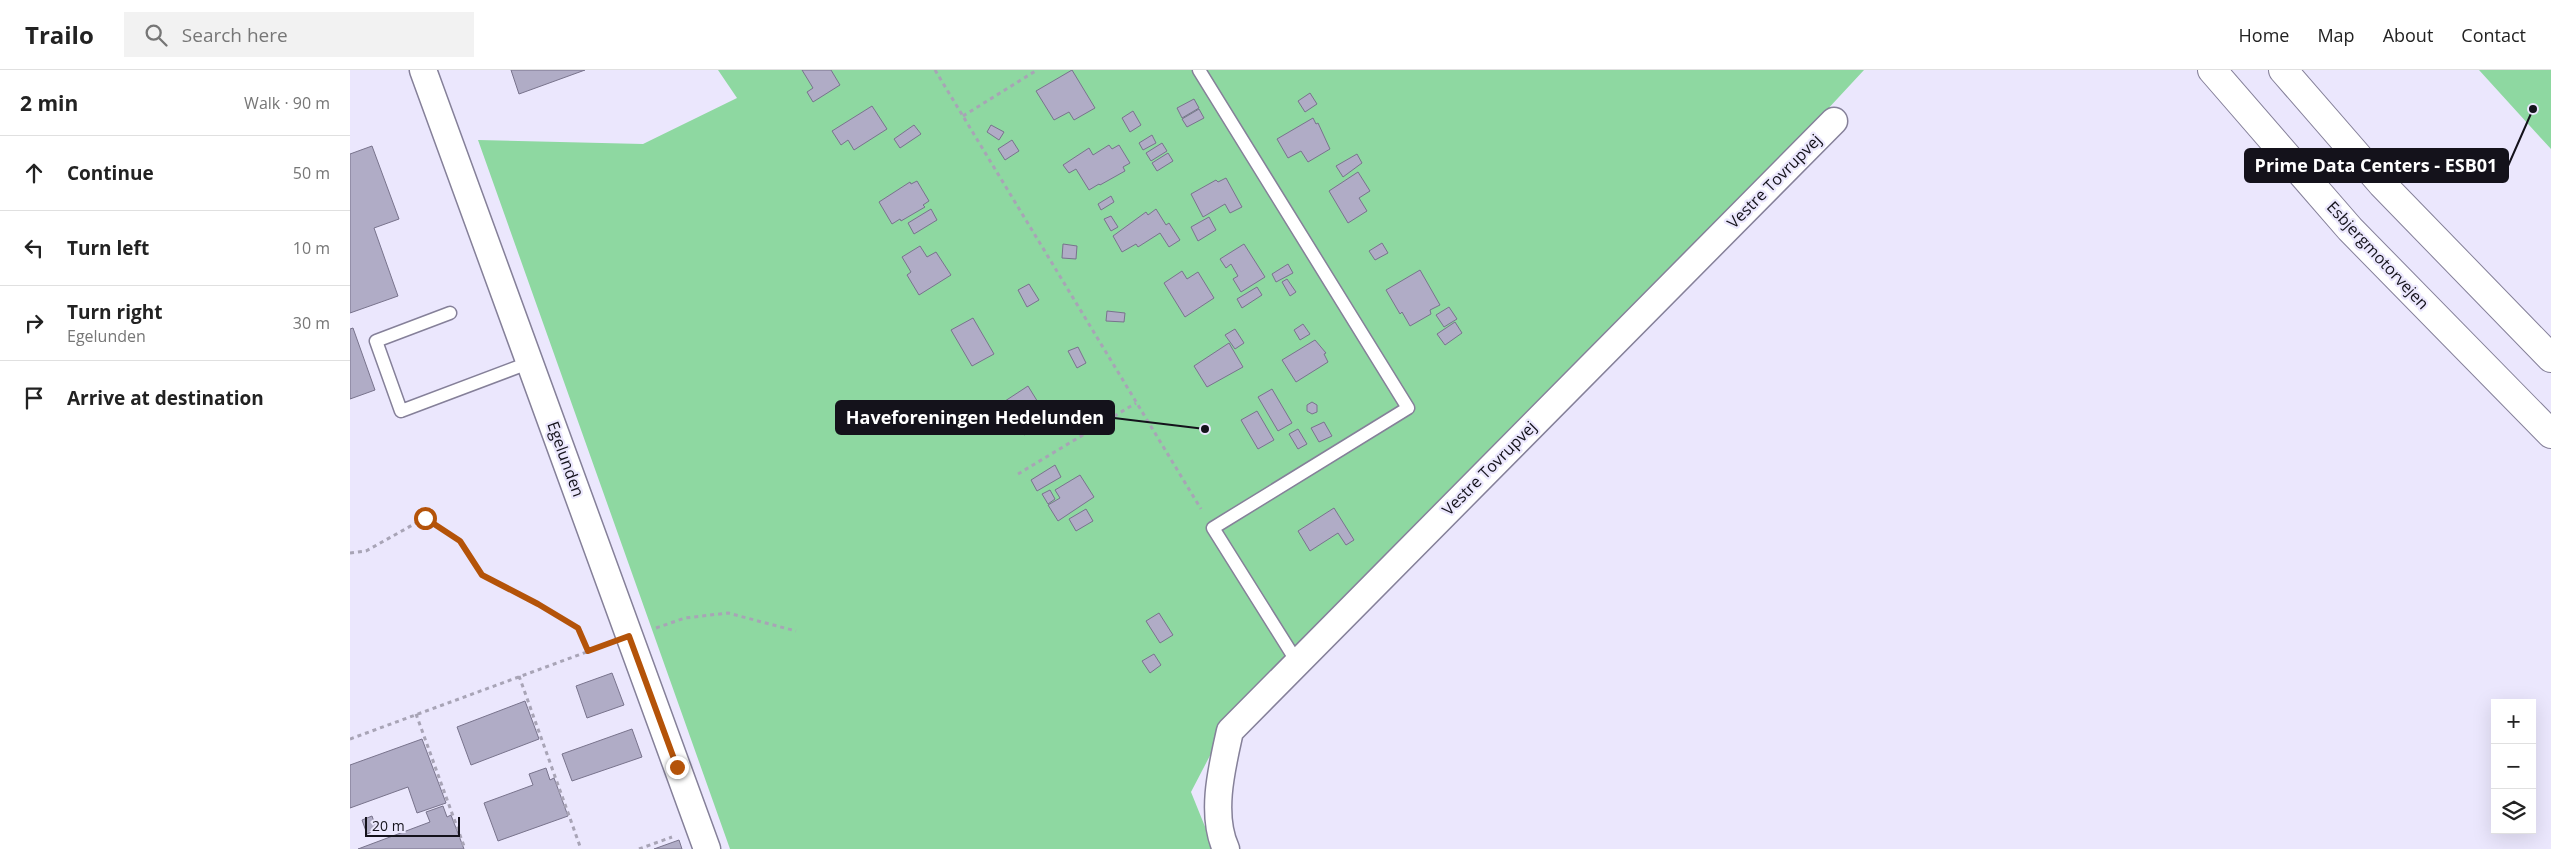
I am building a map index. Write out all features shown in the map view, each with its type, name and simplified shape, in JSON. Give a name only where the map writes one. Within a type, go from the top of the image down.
[{"type":"highway","name":"Esbjergmotorvejen","points":[[2212,70],[2350,229],[2551,434]]},
{"type":"highway","points":[[2283,70],[2382,184],[2551,358]]},
{"type":"street","name":"Egelunden","points":[[424,70],[707,849]]},
{"type":"street","name":"Vestre Tovrupvej","points":[[1226,849],[1222,840],[1218,785],[1230,731],[1834,120]]},
{"type":"lane","points":[[1199,70],[1408,408],[1213,528],[1297,662]]},
{"type":"lane","points":[[450,313],[376,341],[401,411],[531,362]]},
{"type":"path","points":[[935,70],[1213,528]]},
{"type":"path","points":[[962,116],[1037,70]]},
{"type":"path","points":[[1018,474],[1136,403]]},
{"type":"path","points":[[350,554],[366,551],[425,518],[460,541],[482,575],[538,604],[578,628],[588,651]]},
{"type":"path","points":[[350,738],[629,636],[685,618],[728,614],[796,631]]},
{"type":"path","points":[[519,676],[581,849]]},
{"type":"path","points":[[416,714],[465,849]]},
{"type":"green space","points":[[718,70],[1864,70],[1228,721],[1191,792],[1214,849],[730,849],[478,140],[643,144],[737,98]]},
{"type":"green space","points":[[2479,70],[2551,70],[2551,149]]},
{"type":"building","points":[[511,70],[585,70],[519,94]]},
{"type":"building","points":[[802,70],[831,70],[840,85],[813,102],[807,92],[813,88]]},
{"type":"building","points":[[1072,70],[1095,108],[1074,120],[1069,112],[1054,120],[1036,91]]},
{"type":"building","points":[[1310,93],[1317,104],[1305,112],[1298,101]]},
{"type":"building","points":[[1194,99],[1199,108],[1182,118],[1177,108]]},
{"type":"building","points":[[872,106],[887,129],[854,150],[848,140],[841,145],[832,131]]},
{"type":"building","points":[[1199,109],[1204,118],[1187,127],[1182,119]]},
{"type":"building","points":[[1133,111],[1141,125],[1130,132],[1122,118]]},
{"type":"building","points":[[1313,118],[1316,124],[1318,123],[1330,149],[1308,162],[1301,151],[1288,158],[1277,139]]},
{"type":"building","points":[[914,125],[921,134],[900,148],[894,139]]},
{"type":"building","points":[[991,125],[1004,132],[999,140],[987,132]]},
{"type":"building","points":[[1152,135],[1156,143],[1143,150],[1139,143]]},
{"type":"building","points":[[1012,140],[1019,151],[1005,160],[998,149]]},
{"type":"building","points":[[1162,143],[1167,151],[1151,161],[1146,153]]},
{"type":"building","points":[[1109,145],[1112,149],[1119,145],[1130,163],[1123,167],[1125,171],[1089,190],[1076,169],[1069,173],[1063,165],[1089,148],[1093,155]]},
{"type":"building","points":[[372,146],[399,219],[374,228],[398,296],[350,313],[350,154]]},
{"type":"building","points":[[1168,153],[1173,161],[1157,171],[1152,163]]},
{"type":"building","points":[[1357,154],[1362,163],[1343,177],[1336,166]]},
{"type":"building","points":[[1358,172],[1370,191],[1359,198],[1367,211],[1348,223],[1329,191]]},
{"type":"building","points":[[1226,178],[1242,207],[1230,213],[1225,204],[1203,217],[1191,194],[1216,180],[1218,182]]},
{"type":"building","points":[[917,181],[929,201],[923,205],[925,207],[892,224],[879,202],[910,182],[911,184]]},
{"type":"building","points":[[1111,196],[1114,202],[1101,210],[1098,204]]},
{"type":"building","points":[[931,209],[937,220],[914,234],[908,223]]},
{"type":"building","points":[[1156,209],[1166,225],[1169,223],[1180,240],[1169,247],[1160,233],[1138,247],[1136,244],[1122,252],[1113,236],[1146,212],[1148,215]]},
{"type":"building","points":[[1111,216],[1118,227],[1111,231],[1104,219]]},
{"type":"building","points":[[1209,217],[1216,230],[1198,241],[1191,227]]},
{"type":"building","points":[[1382,243],[1388,253],[1375,260],[1369,251]]},
{"type":"building","points":[[1063,244],[1077,246],[1076,259],[1062,258]]},
{"type":"building","points":[[1244,244],[1265,277],[1241,292],[1233,279],[1238,276],[1231,264],[1226,268],[1220,259]]},
{"type":"building","points":[[920,246],[927,257],[936,252],[951,275],[919,295],[907,275],[911,272],[902,257]]},
{"type":"building","points":[[1288,264],[1293,273],[1276,282],[1272,274]]},
{"type":"building","points":[[1420,270],[1440,305],[1430,310],[1431,314],[1410,326],[1402,312],[1400,314],[1386,290]]},
{"type":"building","points":[[1182,271],[1187,279],[1198,272],[1214,298],[1185,317],[1164,283]]},
{"type":"building","points":[[1287,279],[1296,292],[1290,296],[1282,282]]},
{"type":"building","points":[[1029,284],[1039,300],[1027,307],[1018,290]]},
{"type":"building","points":[[1257,287],[1262,295],[1242,308],[1237,299]]},
{"type":"building","points":[[1449,307],[1457,319],[1444,327],[1436,315]]},
{"type":"building","points":[[1107,311],[1125,313],[1124,322],[1106,321]]},
{"type":"building","points":[[973,318],[994,354],[972,366],[951,330]]},
{"type":"building","points":[[1455,322],[1462,333],[1445,345],[1437,334]]},
{"type":"building","points":[[1303,324],[1310,334],[1300,340],[1294,330]]},
{"type":"building","points":[[353,328],[375,390],[350,399],[350,329]]},
{"type":"building","points":[[1235,329],[1244,343],[1235,349],[1225,335]]},
{"type":"building","points":[[1315,340],[1326,353],[1324,354],[1328,362],[1296,382],[1282,360]]},
{"type":"building","points":[[1229,343],[1243,367],[1207,387],[1194,366]]},
{"type":"building","points":[[1078,347],[1086,363],[1077,368],[1068,351]]},
{"type":"building","points":[[1028,386],[1044,412],[1042,413],[1047,422],[1024,435],[1016,425],[1003,433],[996,422],[1009,415],[1002,403]]},
{"type":"building","points":[[1272,389],[1292,423],[1278,431],[1258,397]]},
{"type":"building","points":[[1312,402],[1317,405],[1317,412],[1312,414],[1307,411],[1307,405]]},
{"type":"building","points":[[1257,411],[1274,440],[1258,449],[1241,420]]},
{"type":"building","points":[[1324,422],[1332,436],[1319,442],[1311,428]]},
{"type":"building","points":[[1298,429],[1307,444],[1298,449],[1289,434]]},
{"type":"building","points":[[1055,465],[1061,477],[1037,491],[1031,480]]},
{"type":"building","points":[[1080,475],[1094,497],[1058,521],[1048,505],[1060,498],[1055,490]]},
{"type":"building","points":[[1050,490],[1055,499],[1048,504],[1042,494]]},
{"type":"building","points":[[1334,508],[1354,540],[1346,545],[1338,533],[1310,551],[1298,531]]},
{"type":"building","points":[[1086,509],[1093,521],[1076,531],[1069,519]]},
{"type":"building","points":[[1159,613],[1173,635],[1160,643],[1146,621]]},
{"type":"building","points":[[1154,654],[1161,665],[1150,673],[1142,661]]},
{"type":"building","points":[[612,673],[624,705],[587,718],[576,686]]},
{"type":"building","points":[[525,701],[539,739],[471,765],[457,727]]},
{"type":"building","points":[[632,729],[642,757],[572,781],[562,754]]},
{"type":"building","points":[[422,739],[446,803],[417,813],[408,787],[350,808],[350,765]]},
{"type":"building","points":[[546,768],[550,780],[554,778],[568,816],[498,841],[484,803],[533,785],[529,774]]},
{"type":"building","points":[[443,806],[447,817],[451,815],[464,849],[358,849],[430,822],[426,812]]},
{"type":"building","points":[[372,816],[377,830],[367,834],[362,820]]},
{"type":"building","points":[[679,840],[682,849],[654,849]]},
{"type":"place","name":"Prime Data Centers - ESB01","points":[[2533,109]]},
{"type":"place","name":"Haveforeningen Hedelunden","points":[[1205,429]]},
{"type":"route","points":[[425,518],[460,541],[482,575],[538,604],[578,628],[588,651],[629,636],[677,767]]}]
